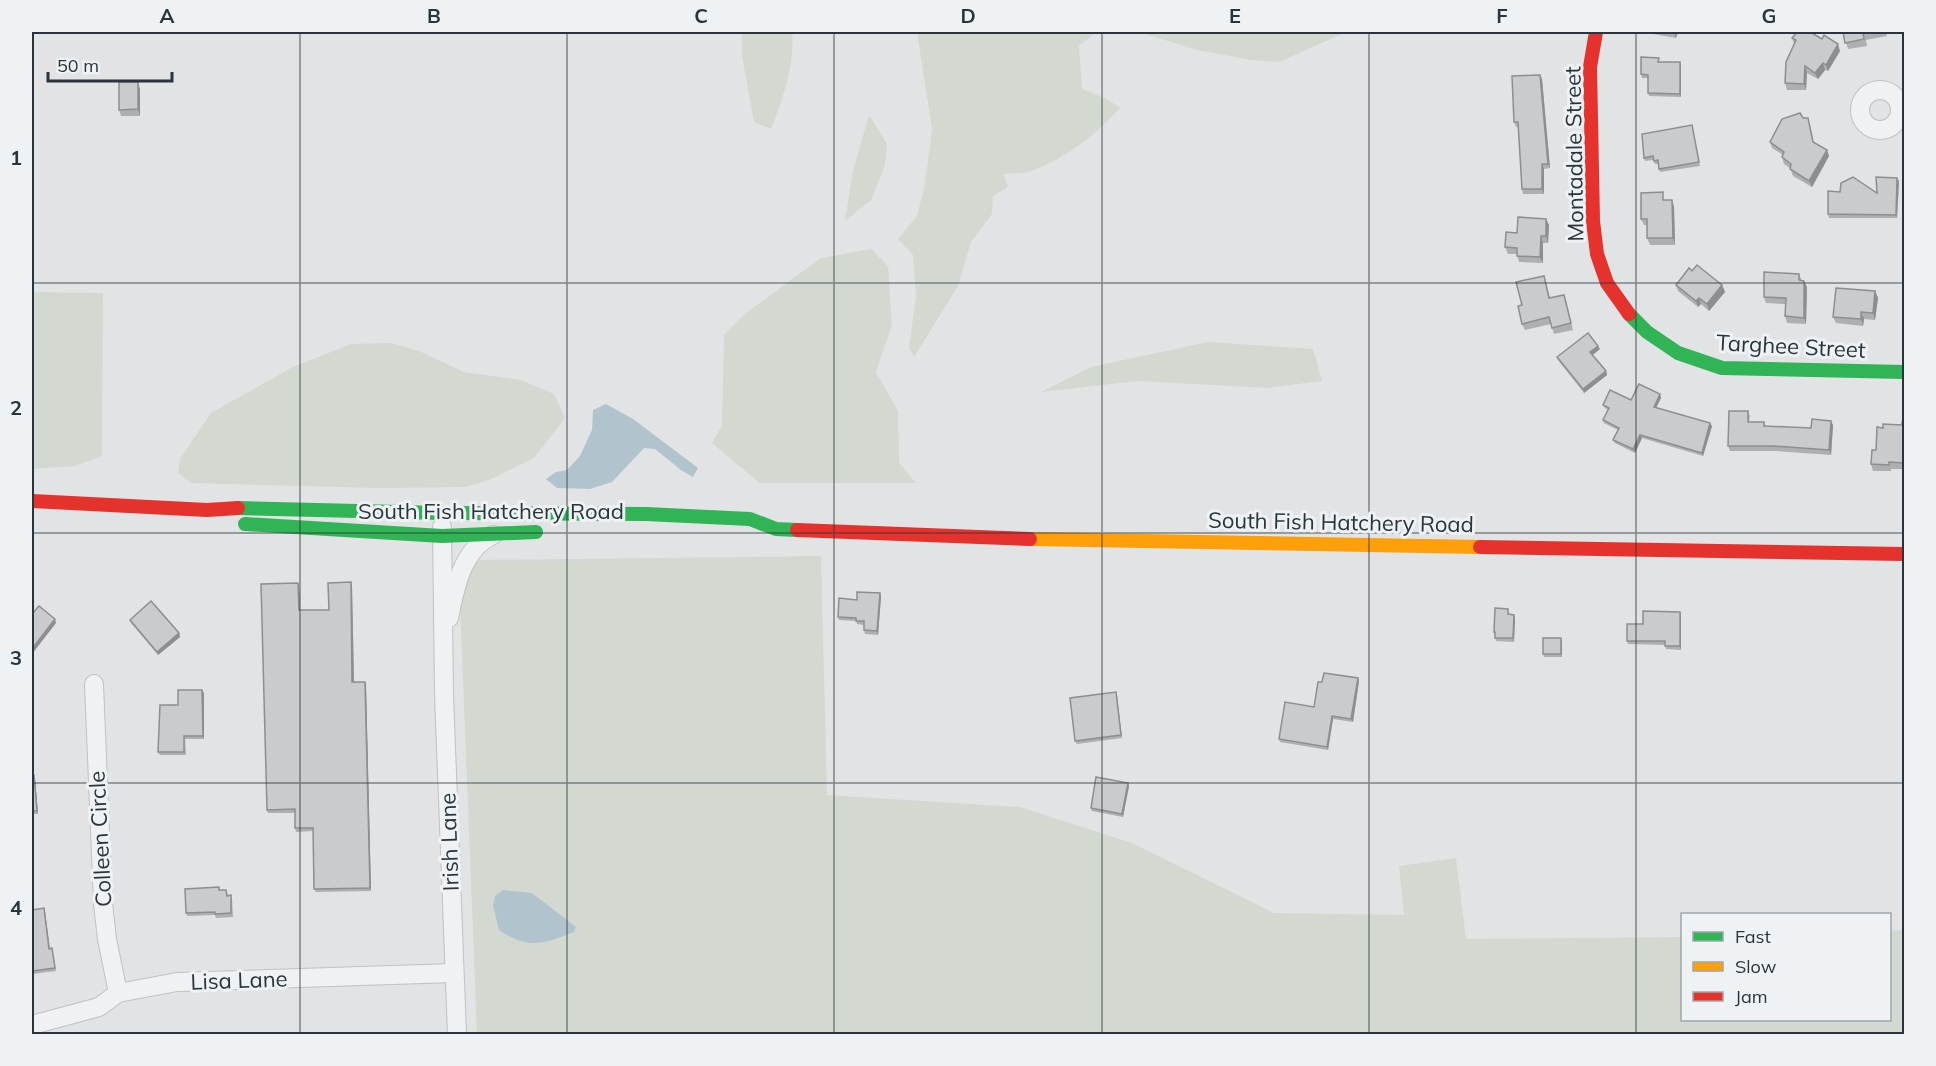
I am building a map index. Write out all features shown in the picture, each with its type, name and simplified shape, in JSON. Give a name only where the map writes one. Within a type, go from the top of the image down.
[{"type":"main road","name":"Montadale Street","points":[[1596,32],[1590,67],[1593,221],[1597,254],[1607,283],[1622,306]]},
{"type":"main road","name":"Targhee Street","points":[[1622,306],[1647,332],[1678,353],[1722,368],[1905,372]]},
{"type":"main road","name":"South Fish Hatchery Road","points":[[32,501],[207,510],[249,507],[441,513],[646,514],[750,519],[776,529]]},
{"type":"main road","name":"South Fish Hatchery Road","points":[[207,510],[248,525],[442,536],[500,532],[554,532]]},
{"type":"main road","name":"South Fish Hatchery Road","points":[[759,534],[776,529],[1063,540],[1905,554]]},
{"type":"street","name":"Irish Lane","points":[[441,513],[443,649],[457,1035]]},
{"type":"street","name":"Irish Lane","points":[[443,649],[452,603],[461,573],[475,547],[500,532]]},
{"type":"street","name":"Colleen Circle","points":[[94,684],[103,904],[117,993]]},
{"type":"street","name":"Lisa Lane","points":[[32,1025],[99,1007],[117,993],[177,982],[454,973]]},
{"type":"shaded area","points":[[742,32],[792,32],[790,69],[771,129],[754,122],[742,56]]},
{"type":"shaded area","points":[[917,32],[1096,32],[1079,46],[1082,89],[1107,99],[1120,108],[1091,136],[1044,166],[1028,172],[1003,174],[1008,187],[993,196],[992,214],[971,242],[958,286],[914,357],[909,347],[916,297],[913,255],[898,239],[917,216],[925,184],[932,129]]},
{"type":"shaded area","points":[[1139,32],[1346,32],[1279,62],[1251,60],[1197,50]]},
{"type":"shaded area","points":[[869,115],[887,144],[885,165],[871,200],[845,221],[853,171]]},
{"type":"shaded area","points":[[871,249],[888,266],[892,325],[876,372],[898,411],[899,463],[916,483],[760,483],[712,443],[722,426],[724,335],[746,313],[821,258]]},
{"type":"shaded area","points":[[32,292],[103,293],[102,456],[75,466],[32,469]]},
{"type":"shaded area","points":[[1208,342],[1313,349],[1322,381],[1267,388],[1138,381],[1041,392],[1091,367]]},
{"type":"shaded area","points":[[391,343],[419,351],[464,372],[521,380],[554,394],[565,418],[534,458],[489,480],[465,487],[379,488],[191,483],[178,473],[180,459],[211,413],[293,367],[351,344]]},
{"type":"shaded area","points":[[821,556],[827,795],[1020,807],[1132,843],[1274,913],[1404,915],[1399,866],[1456,858],[1466,939],[1681,937],[1681,1021],[1891,1021],[1891,931],[1904,930],[1904,1034],[477,1034],[460,603],[467,576],[477,560]]},
{"type":"water","points":[[606,404],[633,419],[698,468],[693,477],[655,449],[644,448],[612,482],[590,489],[557,488],[546,479],[556,472],[567,470],[580,456],[592,430],[593,410]]},
{"type":"water","points":[[503,890],[532,893],[576,927],[574,932],[545,942],[528,943],[499,930],[493,906],[495,896]]},
{"type":"building","points":[[1797,32],[1810,32],[1822,39],[1824,35],[1838,44],[1826,65],[1823,63],[1815,73],[1805,66],[1804,84],[1785,83],[1786,62],[1796,40],[1792,38]]},
{"type":"building","points":[[1843,32],[1874,32],[1863,33],[1864,39],[1845,43]]},
{"type":"building","points":[[1641,57],[1659,58],[1658,62],[1680,62],[1680,94],[1648,93],[1648,75],[1641,74]]},
{"type":"building","points":[[1540,75],[1548,164],[1542,164],[1542,189],[1522,189],[1518,122],[1514,122],[1512,76]]},
{"type":"building","points":[[119,82],[138,82],[138,109],[119,110]]},
{"type":"building","points":[[1800,113],[1803,118],[1808,118],[1813,142],[1827,150],[1809,181],[1790,169],[1791,164],[1782,157],[1784,152],[1770,142],[1782,119]]},
{"type":"building","points":[[1692,125],[1699,162],[1659,169],[1658,160],[1654,161],[1653,156],[1644,158],[1642,134]]},
{"type":"building","points":[[1853,177],[1877,193],[1876,177],[1897,178],[1896,215],[1828,214],[1828,191],[1840,192],[1841,183]]},
{"type":"building","points":[[1663,192],[1663,200],[1672,200],[1673,238],[1647,238],[1647,219],[1641,219],[1641,193]]},
{"type":"building","points":[[1518,217],[1546,219],[1546,236],[1541,236],[1540,257],[1517,256],[1517,248],[1505,247],[1506,232],[1517,233]]},
{"type":"building","points":[[1697,265],[1722,285],[1707,304],[1699,298],[1696,301],[1676,285],[1689,268],[1692,271]]},
{"type":"building","points":[[1764,272],[1799,274],[1799,280],[1804,281],[1804,318],[1785,316],[1786,298],[1764,297]]},
{"type":"building","points":[[1544,276],[1549,298],[1564,295],[1571,323],[1552,328],[1549,317],[1522,324],[1518,306],[1522,305],[1516,282]]},
{"type":"building","points":[[1836,288],[1875,291],[1873,313],[1861,312],[1861,319],[1833,317]]},
{"type":"building","points":[[1588,333],[1598,346],[1590,352],[1606,371],[1583,389],[1557,357]]},
{"type":"building","points":[[1639,384],[1660,394],[1654,407],[1710,423],[1702,453],[1640,435],[1633,449],[1613,440],[1619,428],[1603,420],[1609,408],[1603,405],[1610,390],[1631,400]]},
{"type":"building","points":[[1729,411],[1748,411],[1748,422],[1764,422],[1764,426],[1811,428],[1812,419],[1831,421],[1829,450],[1728,446]]},
{"type":"building","points":[[1902,422],[1905,422],[1905,463],[1871,464],[1872,450],[1876,450],[1877,427],[1883,428],[1883,424],[1902,425]]},
{"type":"building","points":[[351,582],[352,682],[365,682],[370,888],[314,889],[313,828],[295,828],[295,809],[267,810],[261,584],[298,583],[299,610],[329,610],[328,583]]},
{"type":"building","points":[[857,592],[880,593],[877,631],[864,630],[864,621],[856,621],[856,618],[838,617],[839,598],[857,600]]},
{"type":"building","points":[[151,601],[179,633],[157,652],[130,620]]},
{"type":"building","points":[[39,606],[55,619],[32,649],[32,614]]},
{"type":"building","points":[[1495,608],[1508,609],[1508,614],[1514,615],[1513,638],[1495,638]]},
{"type":"building","points":[[1643,611],[1680,612],[1680,646],[1665,646],[1665,641],[1627,641],[1627,624],[1643,624]]},
{"type":"building","points":[[1543,638],[1561,638],[1561,654],[1543,654]]},
{"type":"building","points":[[1324,673],[1358,678],[1351,719],[1332,716],[1327,747],[1279,739],[1285,702],[1314,707],[1318,682],[1322,682]]},
{"type":"building","points":[[178,690],[202,690],[203,736],[184,736],[184,752],[158,752],[160,705],[178,705]]},
{"type":"building","points":[[1116,692],[1121,735],[1075,741],[1070,698]]},
{"type":"building","points":[[32,775],[34,775],[37,811],[32,811]]},
{"type":"building","points":[[1096,777],[1128,783],[1122,814],[1091,808]]},
{"type":"building","points":[[219,887],[219,890],[226,890],[227,896],[231,895],[231,913],[186,913],[185,889]]},
{"type":"building","points":[[44,908],[49,949],[52,948],[55,968],[32,971],[32,910]]},
{"type":"building","points":[[406,1034],[406,1035],[349,1035]]},
{"type":"traffic: fast","points":[[1629,314],[1647,332],[1678,353],[1722,368],[1904,372]]},
{"type":"traffic: fast","points":[[238,508],[441,513],[646,514],[750,519],[776,529],[797,530]]},
{"type":"traffic: fast","points":[[245,524],[442,536],[536,532]]},
{"type":"traffic: slow","points":[[1030,539],[1480,547]]},
{"type":"traffic: jam","points":[[1596,32],[1590,67],[1593,221],[1597,254],[1607,283],[1629,314]]},
{"type":"traffic: jam","points":[[32,501],[207,510],[238,508]]},
{"type":"traffic: jam","points":[[797,530],[1030,539]]},
{"type":"traffic: jam","points":[[1480,547],[1904,554]]}]
